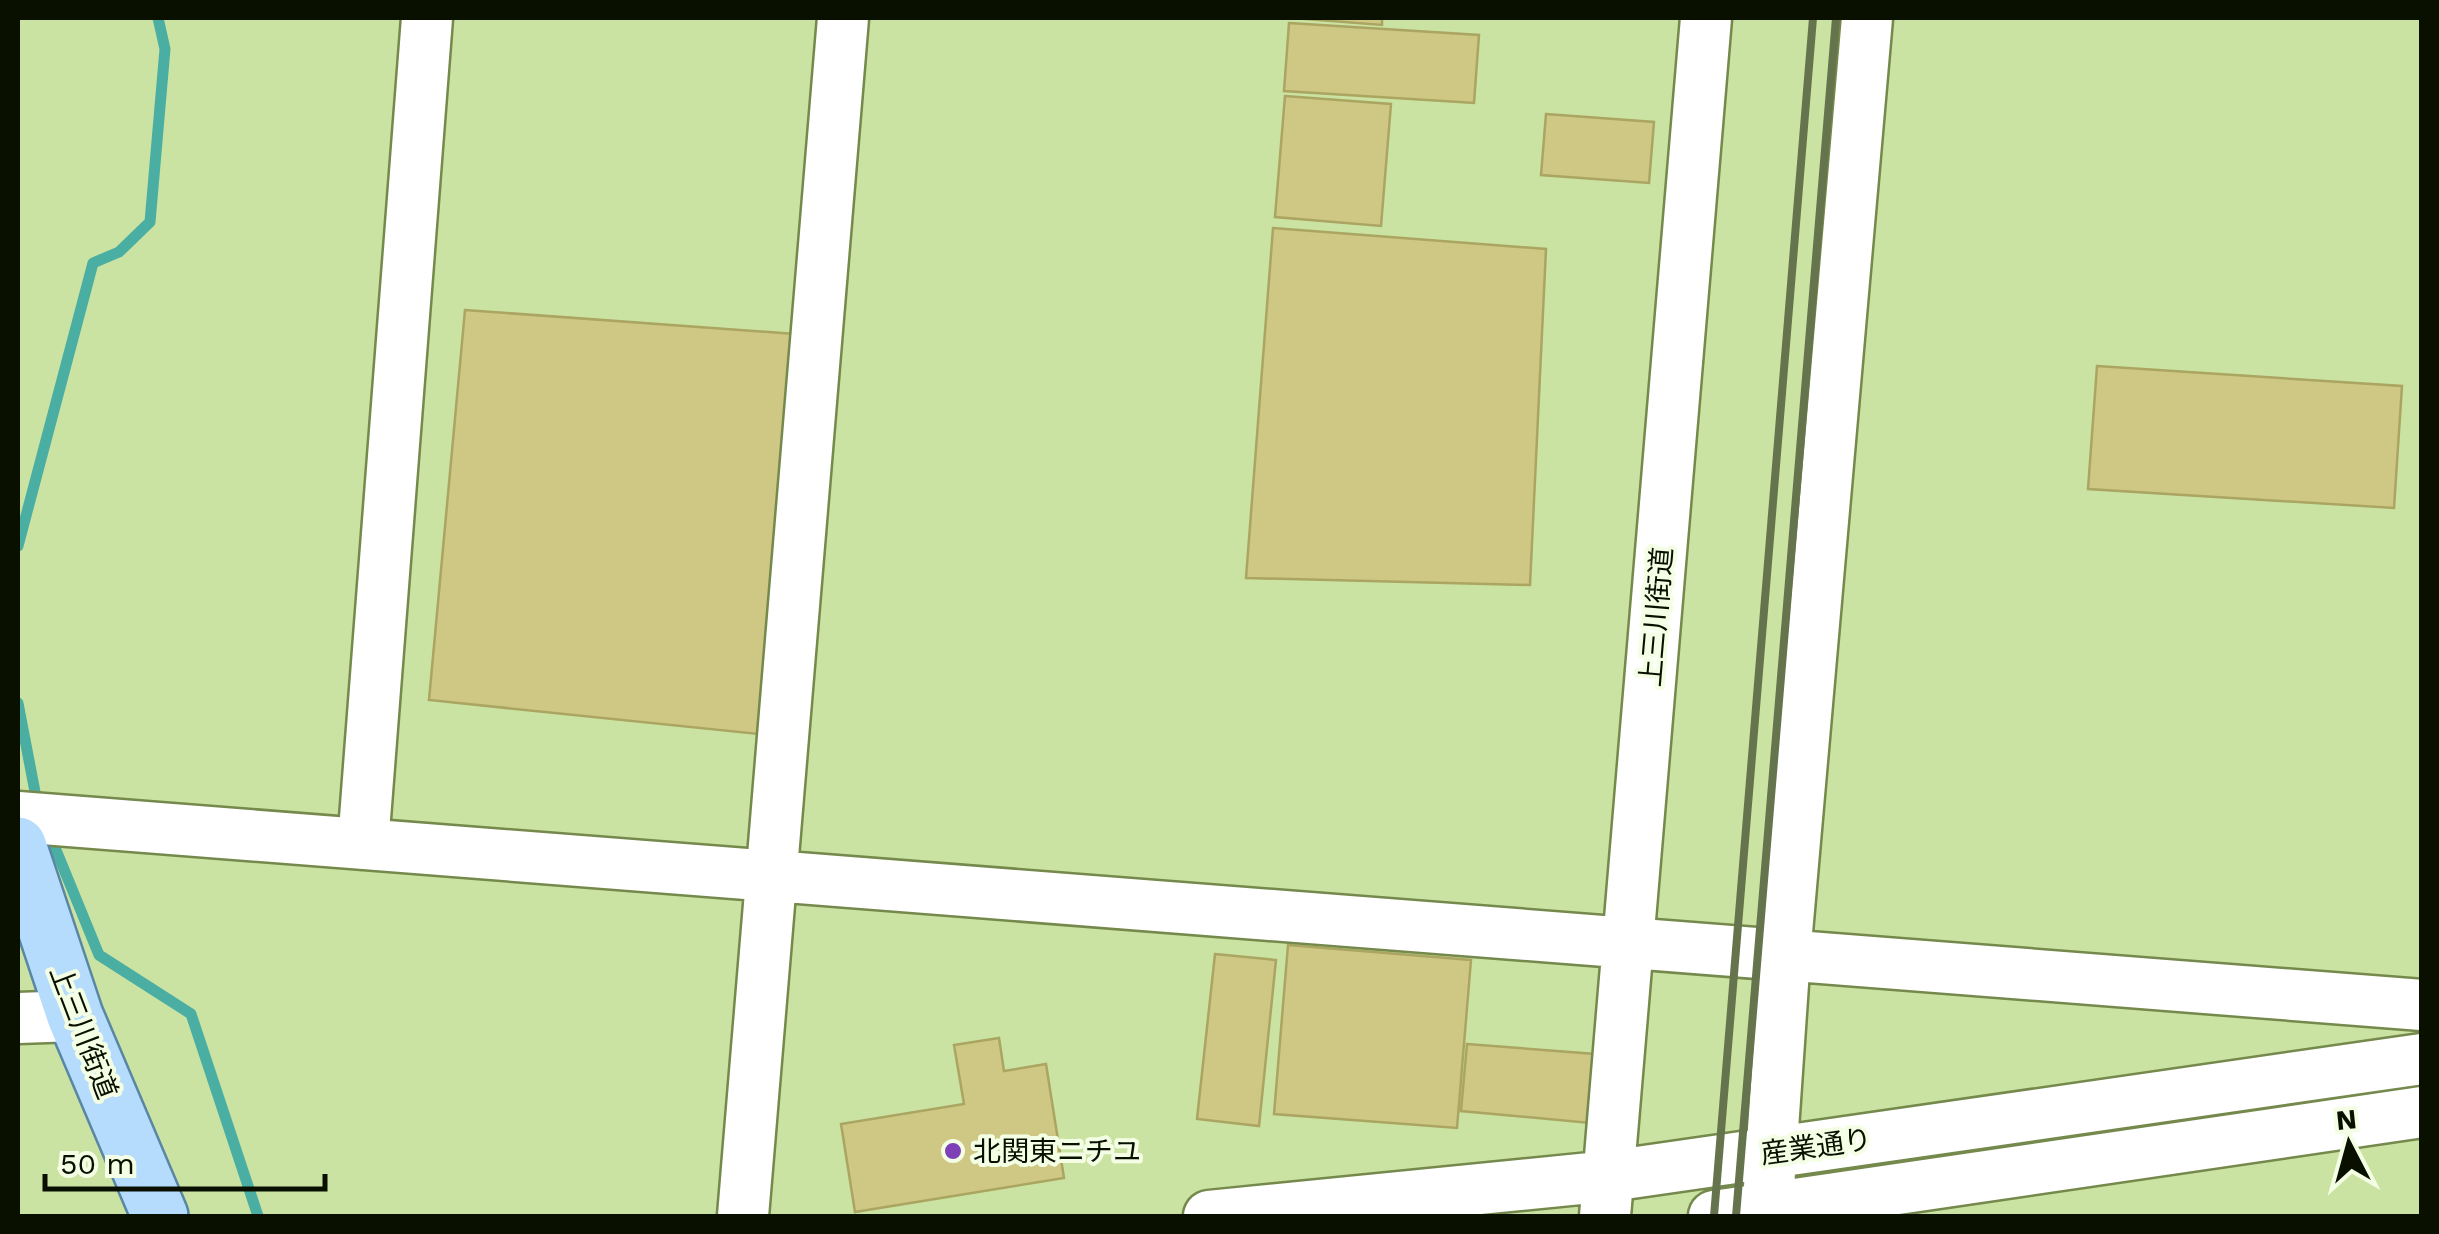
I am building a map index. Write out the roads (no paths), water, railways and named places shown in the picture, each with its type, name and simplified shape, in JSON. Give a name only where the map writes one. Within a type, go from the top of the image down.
[{"type":"main road","name":"上三川街道","points":[[18,845],[76,1016],[160,1216]]},
{"type":"street","points":[[363,844],[427,18]]},
{"type":"street","points":[[743,1216],[843,18]]},
{"type":"street","name":"上三川街道","points":[[1607,1196],[1706,18]]},
{"type":"street","points":[[1768,1212],[1786,956],[1867,18]]},
{"type":"street","points":[[18,817],[2422,1005]]},
{"type":"street","points":[[18,1018],[76,1016]]},
{"type":"street","name":"産業通り","points":[[1209,1216],[1607,1196],[1772,1153],[2422,1059]]},
{"type":"street","name":"産業通り","points":[[1714,1216],[1768,1212],[2422,1112]]},
{"type":"waterway","points":[[18,546],[93,263],[119,252],[150,222],[165,49],[158,18]]},
{"type":"waterway","points":[[18,703],[36,797]]},
{"type":"waterway","points":[[54,845],[99,955],[191,1014],[258,1216]]},
{"type":"railway","points":[[1714,1216],[1813,18]]},
{"type":"railway","points":[[1736,1216],[1836,18]]},
{"type":"place","name":"北関東ニチユ","points":[[953,1151]]}]
